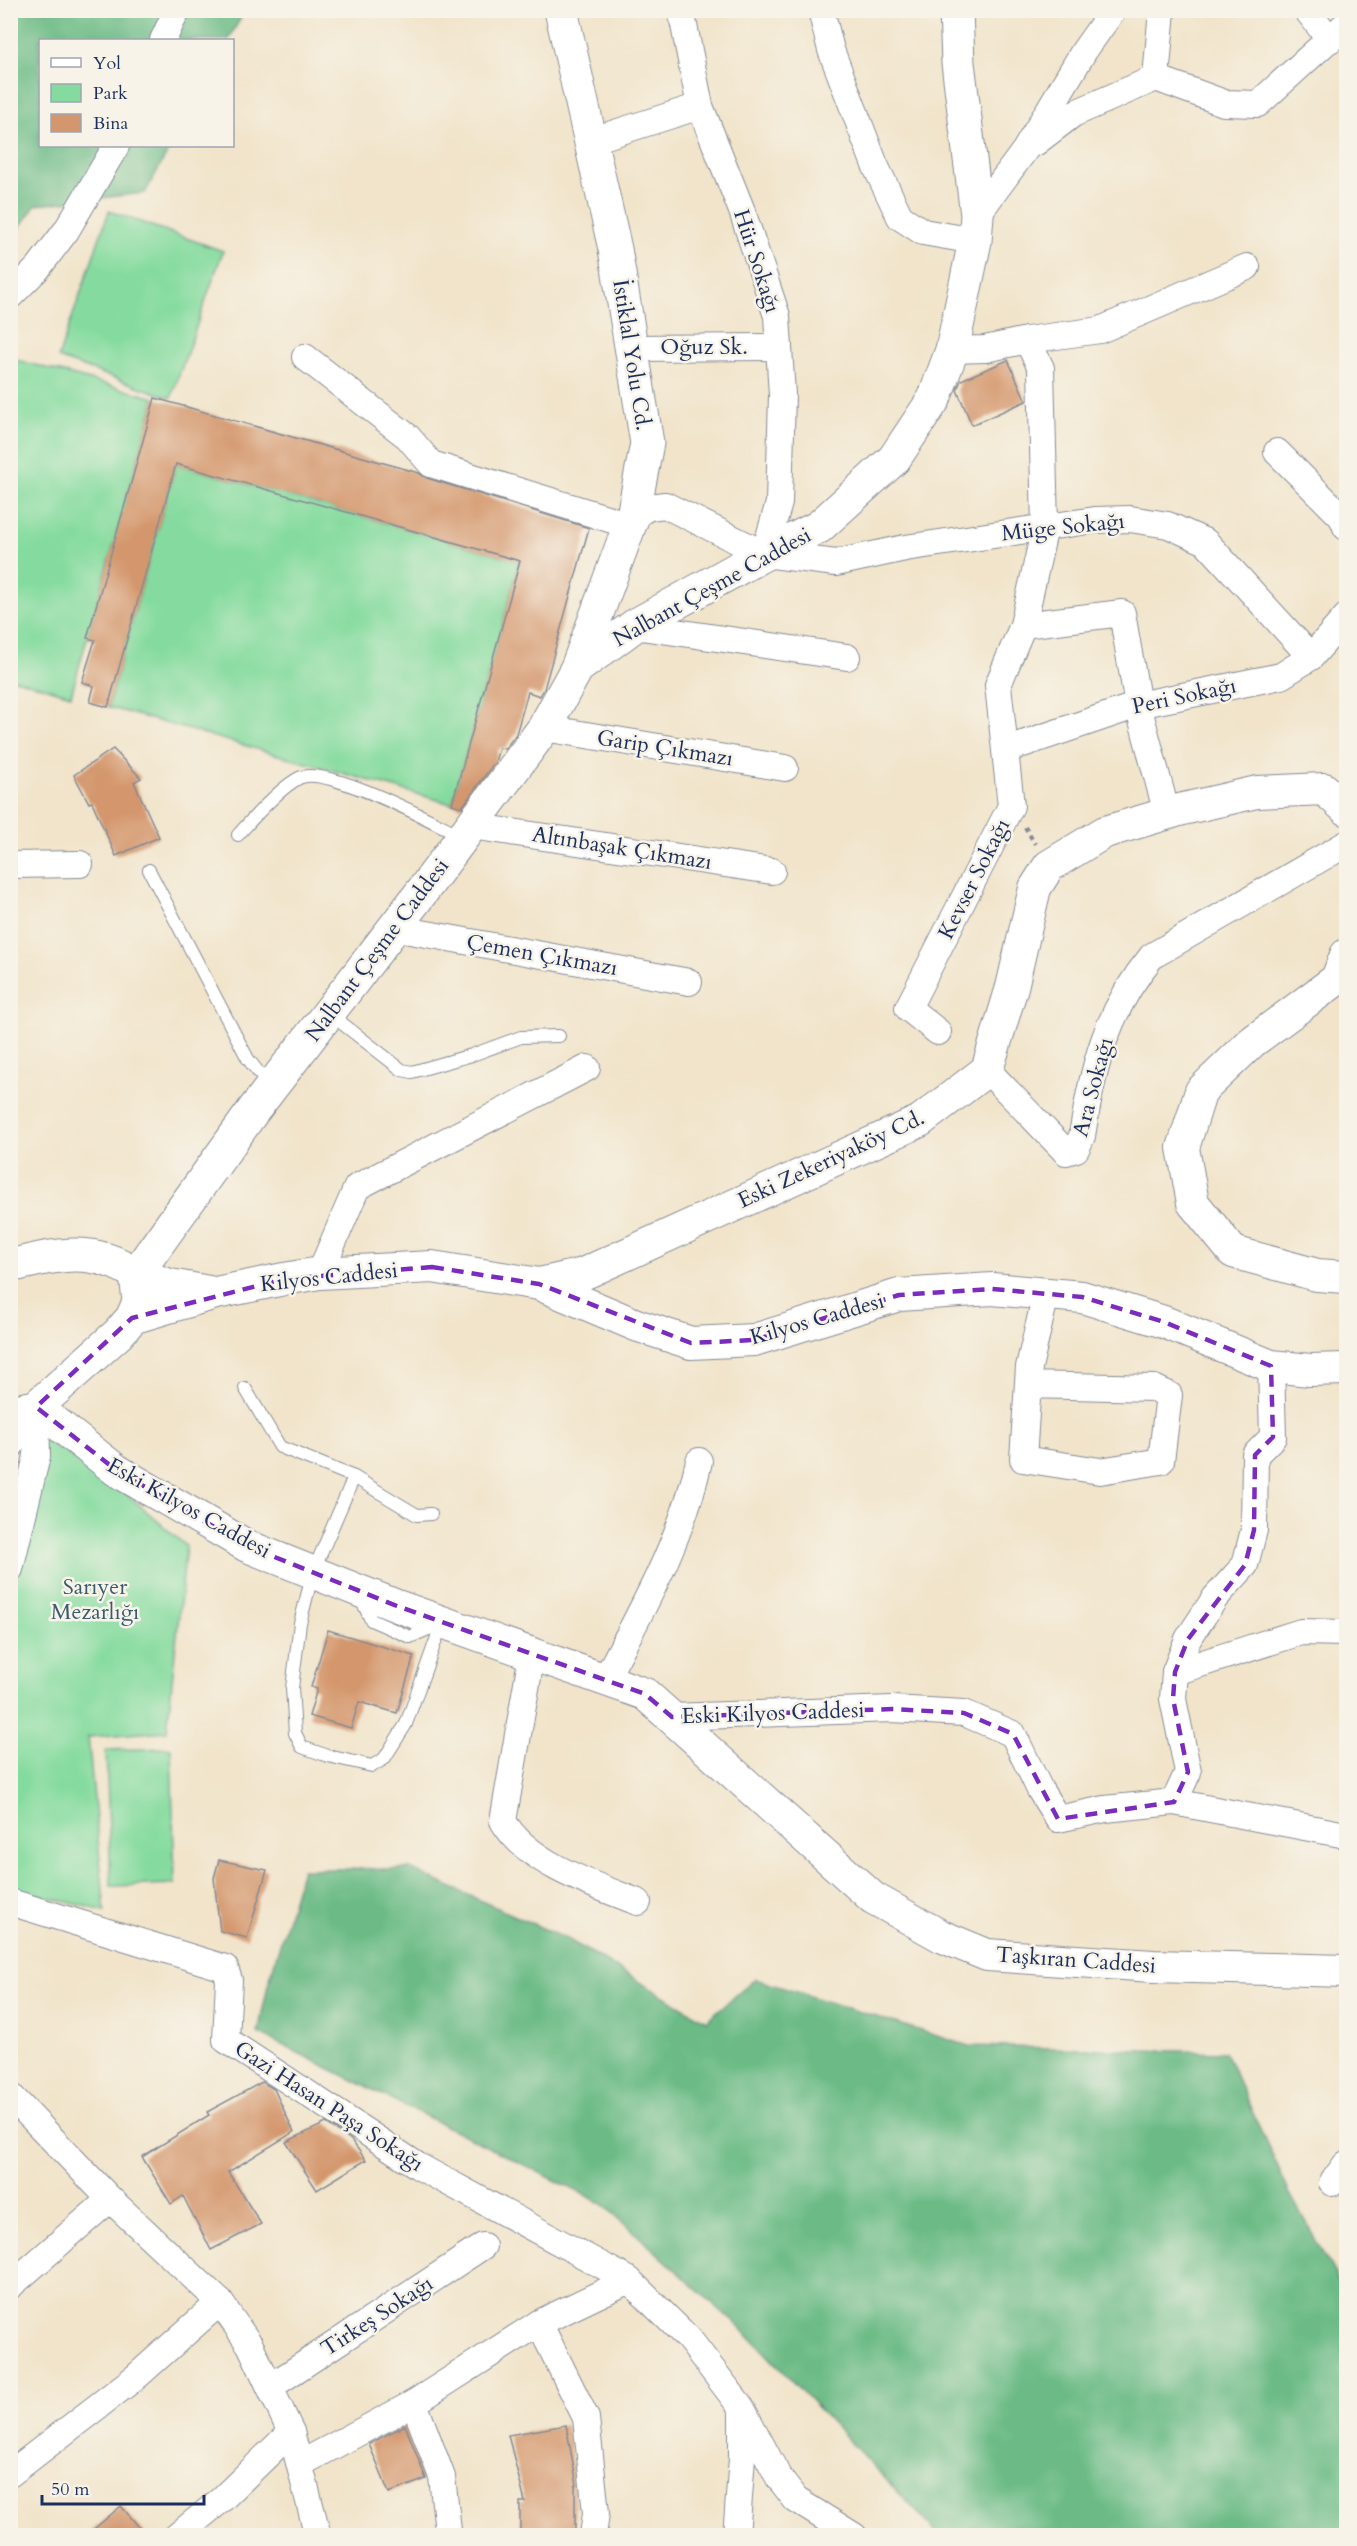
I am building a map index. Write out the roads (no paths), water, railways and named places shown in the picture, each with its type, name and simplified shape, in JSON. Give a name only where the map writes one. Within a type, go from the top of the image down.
[{"type":"main road","name":"İstiklal Yolu Cd.","points":[[561,10],[615,249],[647,443],[631,520],[577,668]]},
{"type":"main road","name":"Nalbant Çeşme Caddesi","points":[[136,1274],[271,1088],[544,728],[577,668],[634,626],[764,554],[819,527],[894,459],[934,399],[952,350],[976,228],[958,63],[956,10]]},
{"type":"main road","points":[[609,578],[607,598],[612,608],[618,618],[634,626]]},
{"type":"main road","points":[[10,1266],[45,1257],[84,1254],[118,1262],[136,1274],[139,1302],[132,1318],[118,1334],[23,1409]]},
{"type":"street","points":[[163,39],[177,10]]},
{"type":"street","name":"Hür Sokağı","points":[[681,10],[700,106],[742,211],[777,316],[782,395],[779,502],[764,554]]},
{"type":"street","points":[[821,10],[831,50],[867,144],[900,217],[923,232],[976,228],[1084,51],[1113,10]]},
{"type":"street","points":[[1156,78],[1162,10]]},
{"type":"street","points":[[1025,150],[1073,114],[1156,78],[1224,103],[1258,104],[1338,32],[1307,10]]},
{"type":"street","points":[[590,141],[700,106]]},
{"type":"street","points":[[10,296],[38,268],[66,231],[115,147]]},
{"type":"street","points":[[952,350],[985,349],[1027,340],[1100,330],[1247,267]]},
{"type":"street","name":"Kevser Sokağı","points":[[938,1032],[908,1008],[1011,806],[998,685],[1023,625],[1045,527],[1041,368],[1027,340]]},
{"type":"street","name":"Oğuz Sk.","points":[[630,348],[779,347]]},
{"type":"street","points":[[305,357],[408,437],[431,464],[631,520]]},
{"type":"street","points":[[1277,452],[1342,517],[1347,527]]},
{"type":"street","name":"Müge Sokağı","points":[[631,520],[649,507],[665,505],[764,554],[836,563],[905,548],[1095,520],[1130,519],[1168,525],[1206,542],[1311,657]]},
{"type":"street","points":[[819,527],[836,563]]},
{"type":"street","points":[[1023,625],[1122,613],[1138,705],[1167,814]]},
{"type":"street","name":"Peri Sokağı","points":[[1005,750],[1138,705],[1281,676],[1311,657],[1347,617]]},
{"type":"street","points":[[634,626],[847,657]]},
{"type":"street","name":"Garip Çıkmazı","points":[[544,728],[785,768]]},
{"type":"street","points":[[987,1070],[1012,987],[1035,888],[1049,866],[1105,832],[1257,792],[1324,789],[1347,809]]},
{"type":"street","name":"Altınbaşak Çıkmazı","points":[[467,831],[772,871]]},
{"type":"street","name":"Ara Sokağı","points":[[987,1070],[1066,1152],[1076,1149],[1082,1136],[1101,1045],[1130,983],[1152,956],[1347,844]]},
{"type":"street","points":[[10,866],[80,864]]},
{"type":"street","name":"Çemen Çıkmazı","points":[[394,928],[689,982]]},
{"type":"street","points":[[1347,955],[1337,979],[1252,1042],[1201,1091],[1183,1148],[1193,1203],[1233,1252],[1317,1275],[1347,1277]]},
{"type":"street","points":[[320,1273],[357,1187],[587,1068]]},
{"type":"street","name":"Eski Zekeriyaköy Cd.","points":[[539,1284],[583,1274],[920,1121],[987,1070]]},
{"type":"street","name":"Kilyos Caddesi","points":[[132,1318],[216,1293],[320,1273],[432,1267],[539,1284],[636,1325],[691,1343],[754,1340],[899,1295],[992,1289],[1082,1297],[1154,1319],[1271,1366],[1310,1370],[1347,1369]]},
{"type":"street","points":[[136,1274],[170,1285],[216,1293]]},
{"type":"street","points":[[1028,1385],[1155,1388],[1169,1395],[1161,1461],[1100,1471],[1023,1460],[1029,1367],[1046,1294]]},
{"type":"street","points":[[1174,1802],[1188,1772],[1173,1699],[1175,1672],[1188,1639],[1199,1622],[1215,1598],[1245,1565],[1254,1530],[1255,1455],[1273,1437],[1271,1366]]},
{"type":"street","points":[[10,1447],[23,1409]]},
{"type":"street","points":[[10,1569],[37,1456],[23,1409]]},
{"type":"street","name":"Eski Kilyos Caddesi","points":[[23,1409],[116,1470],[247,1546],[442,1622],[645,1694],[672,1717],[892,1708],[964,1713],[1012,1734],[1040,1791],[1058,1819],[1104,1809],[1174,1802],[1347,1835]]},
{"type":"street","points":[[605,1680],[680,1530],[691,1500],[699,1461]]},
{"type":"street","points":[[1175,1672],[1301,1632],[1347,1633]]},
{"type":"street","points":[[532,1654],[503,1821],[512,1836],[534,1853],[582,1880],[638,1902]]},
{"type":"street","name":"Taşkıran Caddesi","points":[[672,1717],[873,1898],[941,1936],[987,1955],[1153,1966],[1347,1971]]},
{"type":"street","name":"Gazi Hasan Paşa Sokağı","points":[[10,1902],[225,1968],[229,1980],[226,2040],[418,2166],[629,2280]]},
{"type":"street","points":[[10,2095],[110,2199],[220,2302],[250,2344],[291,2432],[318,2535]]},
{"type":"street","points":[[10,2286],[110,2199]]},
{"type":"street","name":"Tirkeş Sokağı","points":[[270,2387],[483,2246]]},
{"type":"street","points":[[300,2464],[414,2403],[539,2322],[629,2280],[689,2339],[741,2406],[779,2478],[796,2500],[854,2535]]},
{"type":"street","points":[[10,2474],[137,2376],[220,2302]]},
{"type":"street","points":[[539,2322],[586,2418],[596,2513],[593,2535]]},
{"type":"street","points":[[414,2403],[442,2476],[447,2535]]},
{"type":"street","points":[[736,2535],[742,2457],[741,2406]]},
{"type":"street","points":[[177,2535],[222,2499],[291,2432]]},
{"type":"lane","points":[[238,835],[256,813],[300,777],[314,776],[343,781],[467,831]]},
{"type":"lane","points":[[149,870],[248,1059],[271,1088]]},
{"type":"lane","points":[[329,1013],[402,1070],[412,1072],[472,1055],[521,1037],[559,1036]]},
{"type":"lane","points":[[245,1388],[279,1447],[354,1477],[417,1515],[430,1514]]},
{"type":"lane","points":[[354,1477],[313,1572],[300,1623],[292,1688],[295,1733],[302,1747],[328,1756],[372,1766],[384,1759],[406,1724],[442,1622]]},
{"type":"park label","name":"Sarıyer Mezarlığı","points":[[95,1600]]}]
